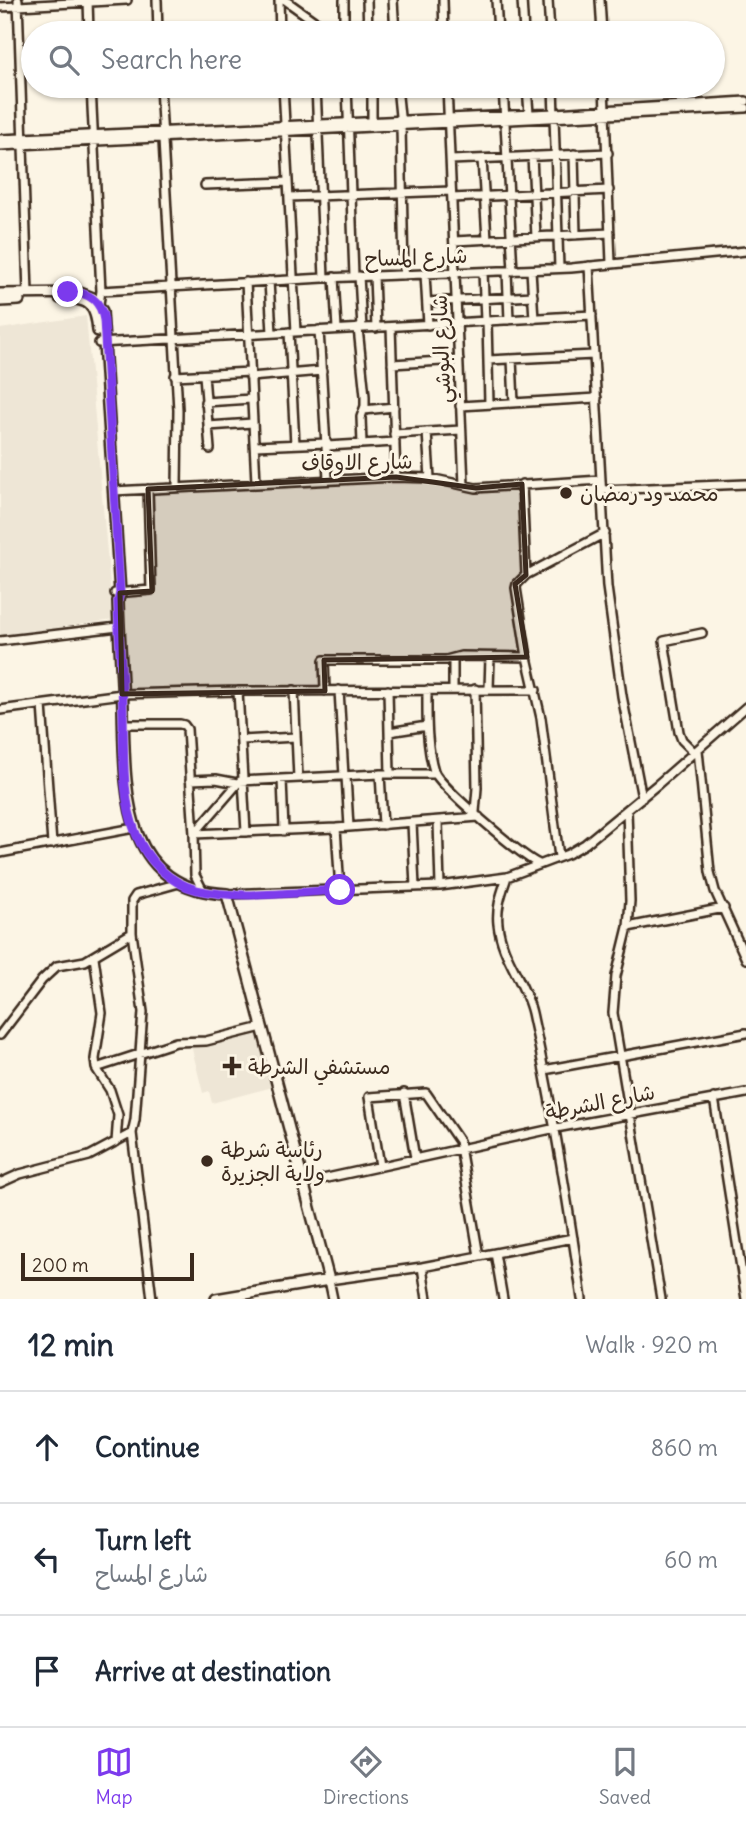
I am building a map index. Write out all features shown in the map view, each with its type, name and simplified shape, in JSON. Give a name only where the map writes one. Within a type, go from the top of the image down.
[{"type":"main road","points":[[0,294],[80,293],[93,298],[102,342],[117,596]]},
{"type":"main road","points":[[0,300],[74,299],[96,306]]},
{"type":"main road","points":[[108,451],[113,491],[127,789],[134,828],[149,857],[179,883],[204,892],[227,894],[329,1280],[251,1296],[216,1299]]},
{"type":"street","points":[[0,7],[18,3],[127,0]]},
{"type":"street","points":[[156,0],[157,21]]},
{"type":"street","points":[[279,0],[280,21]]},
{"type":"street","points":[[285,0],[313,20]]},
{"type":"street","points":[[344,0],[344,21]]},
{"type":"street","points":[[367,0],[368,21]]},
{"type":"street","points":[[393,0],[394,21]]},
{"type":"street","points":[[443,0],[444,21]]},
{"type":"street","points":[[496,0],[497,21]]},
{"type":"street","points":[[522,0],[523,21]]},
{"type":"street","points":[[548,0],[549,21]]},
{"type":"street","points":[[600,0],[601,21]]},
{"type":"street","points":[[88,1],[89,21]]},
{"type":"street","points":[[18,3],[21,72]]},
{"type":"street","points":[[22,98],[28,293]]},
{"type":"street","points":[[91,98],[101,291],[96,306]]},
{"type":"street","points":[[161,98],[178,442],[177,487]]},
{"type":"street","points":[[284,98],[294,280],[291,374],[295,444]]},
{"type":"street","points":[[317,98],[324,278]]},
{"type":"street","points":[[348,98],[365,396],[361,417],[362,444]]},
{"type":"street","points":[[372,98],[372,121]]},
{"type":"street","points":[[398,98],[404,275]]},
{"type":"street","name":"شارع البوشي","points":[[448,98],[464,485]]},
{"type":"street","points":[[504,98],[511,238],[509,320]]},
{"type":"street","points":[[528,98],[529,114]]},
{"type":"street","points":[[554,98],[559,268]]},
{"type":"street","points":[[604,98],[611,263]]},
{"type":"street","points":[[0,139],[24,141],[555,116],[746,102]]},
{"type":"street","points":[[605,113],[746,108]]},
{"type":"street","points":[[505,118],[529,114],[555,116]]},
{"type":"street","points":[[350,126],[372,121],[400,123]]},
{"type":"street","points":[[0,146],[24,141]]},
{"type":"street","points":[[451,160],[608,153]]},
{"type":"street","points":[[574,154],[576,235]]},
{"type":"street","points":[[532,156],[536,237]]},
{"type":"street","points":[[482,159],[487,239]]},
{"type":"street","points":[[205,185],[288,182]]},
{"type":"street","points":[[289,197],[402,193],[485,196],[609,190]]},
{"type":"street","points":[[454,242],[610,233]]},
{"type":"street","name":"شارع المساح","points":[[101,291],[334,277],[531,270],[746,251]]},
{"type":"street","points":[[589,266],[612,634],[642,798]]},
{"type":"street","points":[[531,270],[534,319]]},
{"type":"street","points":[[483,272],[489,404]]},
{"type":"street","points":[[425,274],[428,325]]},
{"type":"street","points":[[374,276],[376,328]]},
{"type":"street","points":[[334,277],[338,329]]},
{"type":"street","points":[[268,281],[272,333]]},
{"type":"street","points":[[246,282],[256,482]]},
{"type":"street","points":[[426,302],[533,296]]},
{"type":"street","points":[[102,342],[592,315]]},
{"type":"street","points":[[391,327],[396,477]]},
{"type":"street","points":[[319,330],[328,479]]},
{"type":"street","points":[[488,360],[594,355]]},
{"type":"street","points":[[512,359],[514,403]]},
{"type":"street","points":[[392,364],[459,360]]},
{"type":"street","points":[[175,376],[322,372]]},
{"type":"street","points":[[204,375],[210,449]]},
{"type":"street","points":[[460,405],[597,398]]},
{"type":"street","points":[[205,402],[251,399]]},
{"type":"street","points":[[364,410],[394,407]]},
{"type":"street","points":[[208,426],[253,423]]},
{"type":"street","points":[[255,446],[362,444],[427,432],[461,430]]},
{"type":"street","points":[[427,432],[430,478]]},
{"type":"street","name":"شارع الاوقاف","points":[[113,491],[396,477],[430,478],[476,488],[601,480]]},
{"type":"street","points":[[522,484],[526,575]]},
{"type":"street","points":[[602,490],[746,484]]},
{"type":"street","points":[[117,596],[151,590],[148,489]]},
{"type":"street","points":[[559,857],[546,749],[516,588],[526,575],[605,533]]},
{"type":"street","points":[[0,641],[118,626]]},
{"type":"street","points":[[702,633],[664,641],[679,732],[682,740],[697,751],[710,872],[715,891],[746,960]]},
{"type":"street","points":[[489,689],[490,657]]},
{"type":"street","points":[[325,691],[324,660],[527,657]]},
{"type":"street","points":[[453,660],[453,690]]},
{"type":"street","points":[[0,710],[122,694],[294,690],[536,690]]},
{"type":"street","points":[[294,690],[298,778]]},
{"type":"street","points":[[339,690],[349,827]]},
{"type":"street","points":[[388,690],[390,774]]},
{"type":"street","points":[[427,690],[427,726],[435,774],[477,815],[539,864]]},
{"type":"street","points":[[475,690],[477,815]]},
{"type":"street","points":[[239,691],[242,740],[240,782],[246,832]]},
{"type":"street","points":[[42,705],[52,844]]},
{"type":"street","points":[[227,894],[440,886],[507,877],[585,844],[746,707]]},
{"type":"street","points":[[123,724],[184,725],[187,729],[195,875],[204,892]]},
{"type":"street","points":[[389,732],[427,726]]},
{"type":"street","points":[[242,740],[296,737]]},
{"type":"street","points":[[190,780],[240,782],[380,774],[435,774]]},
{"type":"street","points":[[380,774],[383,825]]},
{"type":"street","points":[[282,779],[284,831]]},
{"type":"street","points":[[194,834],[240,782]]},
{"type":"street","points":[[627,810],[630,901],[628,927],[616,976],[613,1013],[661,1299]]},
{"type":"street","points":[[194,834],[412,824],[477,815]]},
{"type":"street","points":[[438,822],[440,886]]},
{"type":"street","points":[[412,824],[415,887]]},
{"type":"street","points":[[0,853],[134,828]]},
{"type":"street","points":[[336,828],[340,890]]},
{"type":"street","points":[[507,877],[501,893],[497,922],[504,950],[528,995],[556,1128],[582,1299]]},
{"type":"street","points":[[152,1299],[132,1133],[143,1012],[132,933],[133,897],[179,883]]},
{"type":"street","points":[[628,927],[724,908]]},
{"type":"street","points":[[0,1035],[42,980],[57,965],[80,963],[132,933]]},
{"type":"street","points":[[94,957],[102,1013],[94,1051],[96,1068],[110,1090],[118,1115],[116,1142]]},
{"type":"street","points":[[96,1068],[176,1042],[206,1041],[262,1027]]},
{"type":"street","points":[[544,1070],[746,1033]]},
{"type":"street","points":[[404,1093],[415,1158]]},
{"type":"street","points":[[380,1166],[369,1097],[426,1093],[458,1139],[479,1255]]},
{"type":"street","name":"شارع الشرطة","points":[[304,1183],[556,1128],[746,1093]]},
{"type":"street","points":[[714,1098],[746,1299]]},
{"type":"street","points":[[0,1182],[29,1171],[75,1161],[132,1133]]},
{"type":"street","points":[[333,1299],[329,1280],[422,1268],[573,1238]]},
{"type":"street","points":[[495,1252],[503,1299]]},
{"type":"street","points":[[422,1268],[427,1299]]},
{"type":"highlighted area","points":[[396,477],[476,488],[522,484],[526,575],[515,584],[527,657],[324,660],[325,691],[122,694],[120,593],[152,591],[148,489]]},
{"type":"shaded area","points":[[86,316],[113,620],[0,636],[0,329]]},
{"type":"shaded area","name":"مستشفي الشرطة","points":[[258,1028],[273,1087],[212,1103],[209,1091],[203,1093],[191,1045]]},
{"type":"place","name":"محمد ود رمضان","points":[[566,493]]},
{"type":"place","name":"مستشفي الشرطة","points":[[232,1066]]},
{"type":"place","name":"رئاسة شرطة ولاية الجزيرة","points":[[207,1161]]},
{"type":"route","points":[[68,292],[93,298],[99,304],[104,320],[120,593],[118,601],[124,746],[128,798],[137,836],[156,865],[179,883],[195,890],[227,894],[340,890]]}]
